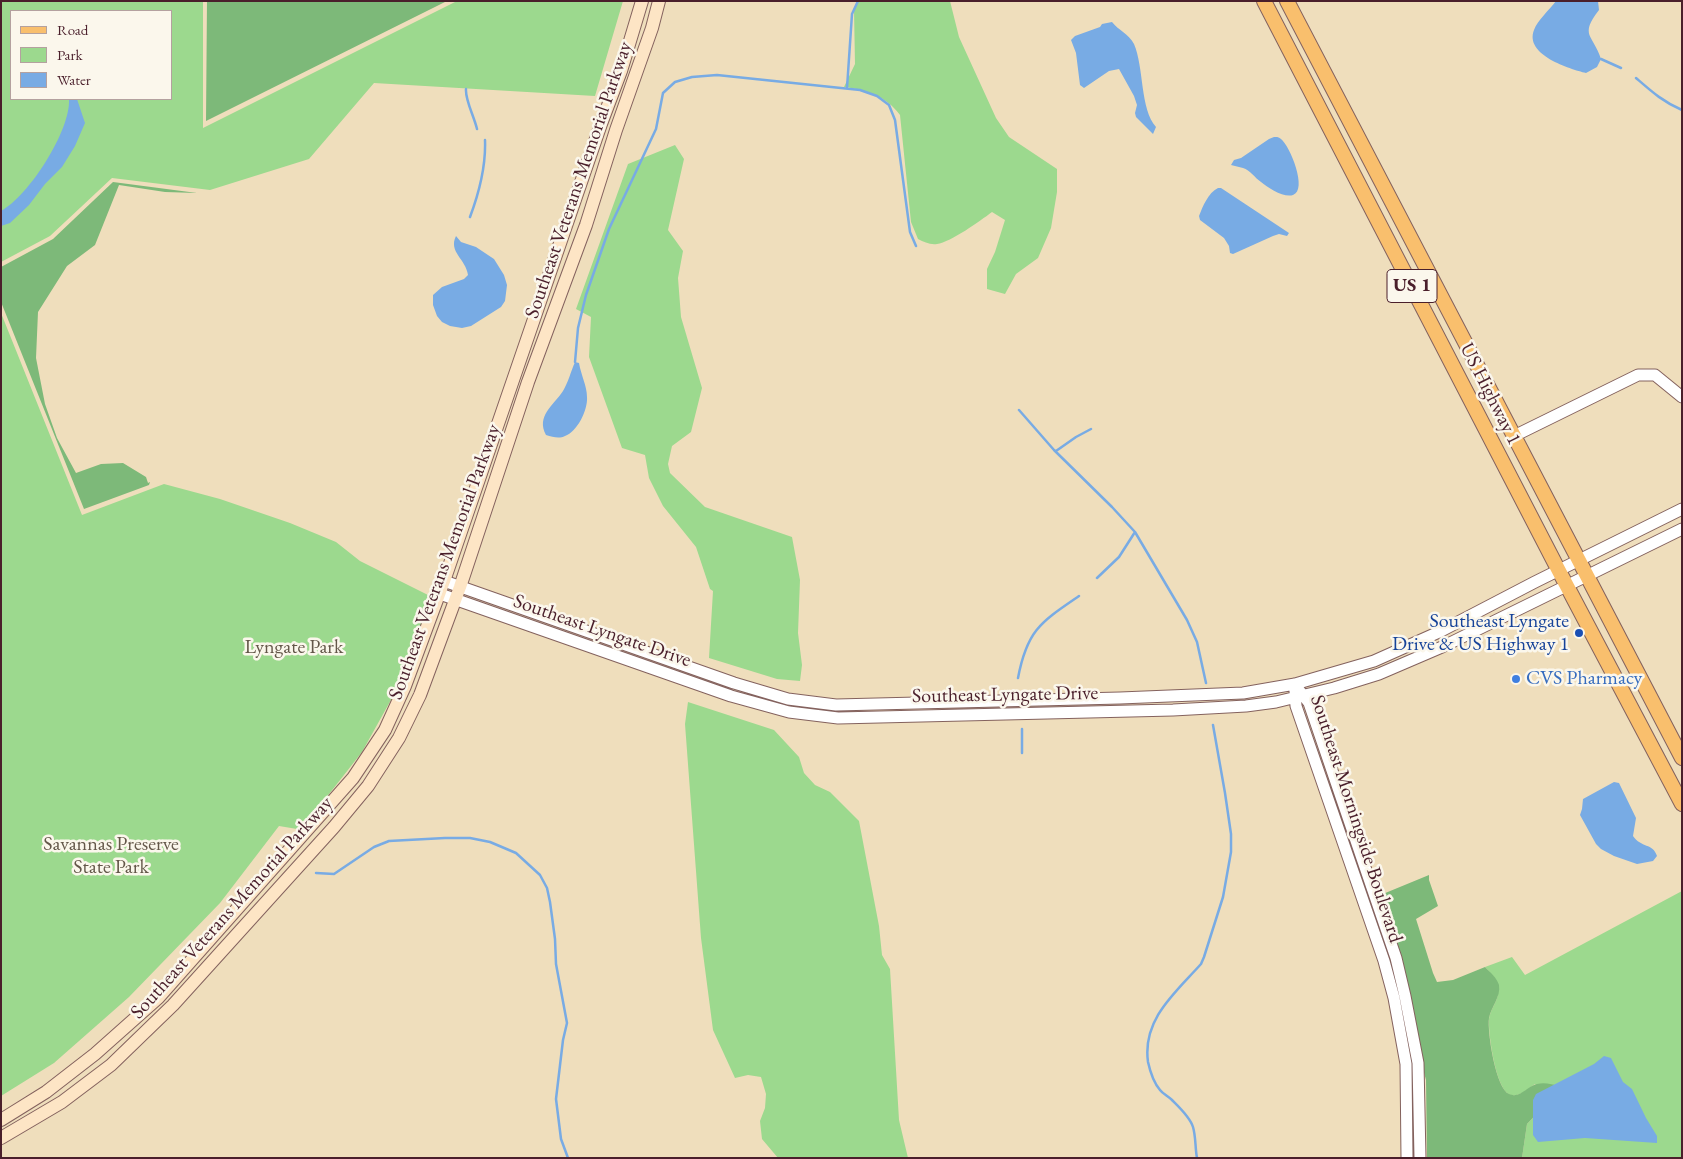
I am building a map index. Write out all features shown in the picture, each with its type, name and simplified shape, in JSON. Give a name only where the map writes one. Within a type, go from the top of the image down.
[{"type":"main road","name":"Southeast Veterans Memorial Parkway","points":[[1,1120],[53,1087],[95,1054],[158,998],[353,778],[385,730],[406,686],[440,594],[621,71],[642,1]]},
{"type":"main road","name":"Southeast Veterans Memorial Parkway","points":[[1,1138],[62,1102],[111,1064],[173,1004],[334,827],[368,786],[399,738],[420,695],[460,587],[528,382],[586,225],[616,130],[652,28],[659,1]]},
{"type":"main road","name":"US Highway 1","points":[[1264,1],[1567,587],[1682,804]]},
{"type":"main road","name":"US Highway 1","points":[[1287,1],[1682,758]]},
{"type":"main road","points":[[1357,179],[1372,184],[1389,196]]},
{"type":"street","points":[[1514,436],[1638,375],[1655,374],[1682,397]]},
{"type":"street","name":"Southeast Lyngate Drive","points":[[444,581],[734,683],[788,699],[836,705],[1139,698],[1243,693],[1295,684],[1374,661],[1439,632],[1682,509]]},
{"type":"street","name":"Southeast Lyngate Drive","points":[[440,594],[732,696],[789,712],[838,718],[1173,710],[1246,706],[1276,702],[1334,688],[1379,674],[1442,647],[1682,529]]},
{"type":"street","name":"Southeast Morningside Boulevard","points":[[1295,684],[1299,697],[1296,706],[1384,961],[1394,998],[1406,1064],[1407,1158]]},
{"type":"street","name":"Southeast Morningside Boulevard","points":[[1299,697],[1309,704],[1398,967],[1418,1063],[1420,1158]]},
{"type":"green space","points":[[1,1],[203,1],[203,128],[457,1],[623,1],[595,96],[374,83],[309,159],[210,190],[112,178],[50,236],[1,262]]},
{"type":"green space","points":[[207,1],[447,1],[206,121]]},
{"type":"green space","points":[[857,1],[950,1],[959,37],[996,118],[1009,137],[1057,169],[1057,192],[1051,228],[1038,258],[1016,274],[1005,294],[987,289],[987,269],[995,252],[1005,220],[992,212],[965,231],[943,242],[932,244],[918,239],[911,222],[900,115],[889,103],[875,95],[844,87],[855,64],[854,10]]},
{"type":"green space","points":[[675,145],[684,159],[668,230],[683,251],[678,278],[681,317],[702,388],[691,432],[672,446],[668,464],[670,473],[705,507],[792,537],[800,580],[798,633],[802,665],[800,681],[777,679],[709,658],[713,591],[710,589],[696,547],[663,506],[649,478],[645,455],[622,448],[589,357],[591,317],[576,309],[628,164]]},
{"type":"green space","points":[[113,182],[197,193],[165,192],[119,185],[95,245],[67,266],[38,312],[36,358],[45,404],[57,438],[76,473],[101,464],[123,463],[146,477],[148,483],[150,482],[149,485],[84,509],[1,302],[1,267],[53,239]]},
{"type":"green space","points":[[1,313],[82,515],[164,484],[220,499],[290,523],[336,542],[360,561],[432,597],[392,698],[362,752],[322,803],[297,829],[279,826],[220,903],[129,997],[54,1063],[1,1096]]},
{"type":"green space","points":[[688,702],[774,730],[799,757],[804,773],[815,785],[830,792],[859,821],[879,926],[882,955],[890,969],[899,1120],[908,1158],[778,1158],[762,1139],[760,1121],[765,1108],[766,1094],[761,1077],[748,1075],[735,1078],[713,1030],[701,938],[685,724]]},
{"type":"green space","points":[[1429,875],[1438,906],[1416,919],[1437,982],[1453,980],[1485,967],[1499,985],[1499,994],[1490,1014],[1489,1025],[1493,1059],[1504,1090],[1509,1094],[1517,1095],[1540,1083],[1559,1086],[1549,1101],[1527,1124],[1522,1158],[1427,1158],[1426,1080],[1378,896]]},
{"type":"green space","points":[[1682,891],[1682,1158],[1522,1158],[1527,1124],[1549,1101],[1535,1084],[1518,1095],[1511,1095],[1501,1084],[1494,1061],[1489,1026],[1489,1019],[1497,997],[1498,986],[1491,973],[1485,967],[1512,957],[1525,975]]},
{"type":"water","points":[[1556,1],[1598,1],[1599,10],[1589,30],[1601,59],[1597,67],[1586,73],[1550,59],[1536,47],[1533,39],[1534,30]]},
{"type":"water","points":[[1112,22],[1134,44],[1147,110],[1156,127],[1153,134],[1136,117],[1137,105],[1134,96],[1119,69],[1109,71],[1084,88],[1080,85],[1076,53],[1071,40],[1075,36],[1100,27],[1102,24]]},
{"type":"water","points":[[69,100],[77,100],[85,123],[75,146],[62,167],[45,184],[29,205],[10,223],[1,226],[1,211],[24,192],[46,161],[56,144],[68,112]]},
{"type":"water","points":[[1274,137],[1281,139],[1285,143],[1293,158],[1299,185],[1293,195],[1289,196],[1276,192],[1246,169],[1231,165],[1234,160],[1241,158]]},
{"type":"water","points":[[1218,188],[1221,188],[1289,233],[1287,236],[1279,234],[1273,236],[1233,254],[1230,253],[1229,246],[1224,238],[1200,220],[1199,216],[1209,196]]},
{"type":"water","points":[[456,236],[461,242],[476,247],[494,259],[504,275],[507,285],[505,301],[501,307],[471,326],[462,328],[450,326],[442,322],[437,316],[433,305],[433,295],[442,287],[464,279],[468,275],[467,269],[454,247]]},
{"type":"water","points":[[575,362],[579,363],[587,393],[584,414],[574,430],[569,434],[558,438],[546,435],[543,428],[544,417],[565,388]]},
{"type":"water","points":[[1614,782],[1619,783],[1636,818],[1633,836],[1636,840],[1653,849],[1657,856],[1653,861],[1637,864],[1601,849],[1596,844],[1580,815],[1583,799]]},
{"type":"water","points":[[1604,1056],[1611,1058],[1623,1082],[1632,1089],[1657,1136],[1657,1143],[1585,1138],[1538,1142],[1533,1135],[1533,1100],[1536,1094],[1594,1064]]},
{"type":"waterway","points":[[847,88],[852,14],[858,1]]},
{"type":"waterway","points":[[1601,59],[1621,68]]},
{"type":"waterway","points":[[575,362],[578,328],[586,295],[609,229],[656,129],[663,93],[675,82],[692,77],[717,75],[860,90],[877,96],[889,105],[895,120],[910,232],[916,246]]},
{"type":"waterway","points":[[1636,78],[1663,100],[1682,110]]},
{"type":"waterway","points":[[466,89],[477,129]]},
{"type":"waterway","points":[[470,217],[481,179],[485,140]]},
{"type":"waterway","points":[[1019,410],[1054,450],[1135,532],[1187,620],[1197,642],[1206,683]]},
{"type":"waterway","points":[[1056,451],[1091,429]]},
{"type":"waterway","points":[[1097,578],[1119,557],[1135,532]]},
{"type":"waterway","points":[[1018,678],[1031,638],[1045,621],[1079,596]]},
{"type":"waterway","points":[[1197,1158],[1192,1123],[1156,1084],[1148,1062],[1148,1047],[1150,1032],[1163,1007],[1201,964],[1223,897],[1231,852],[1231,834],[1213,725]]},
{"type":"waterway","points":[[1022,729],[1022,753]]},
{"type":"waterway","points":[[316,873],[334,874],[374,847],[389,841],[470,838],[490,842],[516,853],[540,875],[547,888],[550,902],[556,964],[567,1023],[563,1040],[556,1099],[561,1139],[568,1158]]},
{"type":"place","name":"Southeast Lyngate Drive & US Highway 1","points":[[1579,633]]},
{"type":"place","name":"CVS Pharmacy","points":[[1516,679]]},
{"type":"park label","name":"Lyngate Park","points":[[294,648]]},
{"type":"park label","name":"Savannas Preserve State Park","points":[[111,856]]}]
